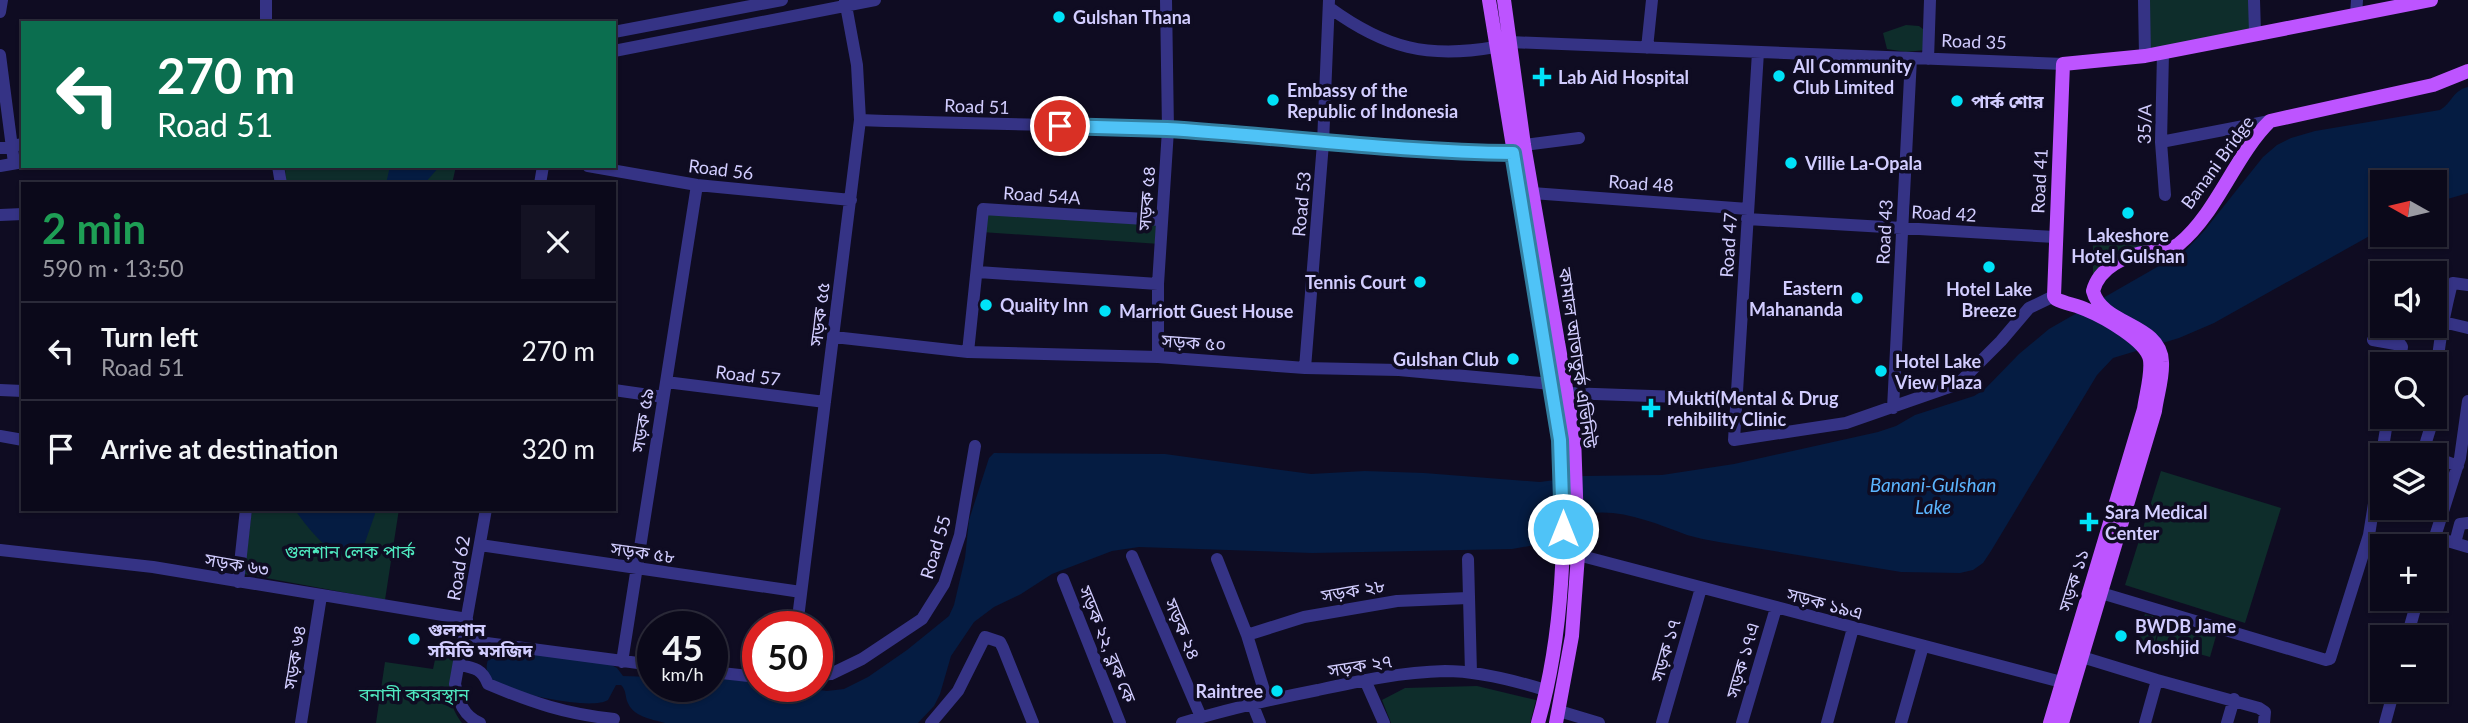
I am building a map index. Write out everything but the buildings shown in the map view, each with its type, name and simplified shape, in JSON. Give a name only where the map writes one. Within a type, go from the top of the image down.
[{"type":"main road","name":"কামাল আতাতুর্ক এভিনিউ","points":[[1489,0],[1503,44]]},
{"type":"main road","name":"কামাল আতাতুর্ক এভিনিউ","points":[[1504,0],[1503,44],[1557,390]]},
{"type":"main road","name":"Road 35","points":[[2063,64],[2163,53],[2431,0]]},
{"type":"main road","name":"Road 41","points":[[2055,297],[2063,64]]},
{"type":"main road","name":"Banani Bridge","points":[[2156,367],[2162,359],[2156,344],[2099,304],[2093,290],[2095,283],[2111,267],[2125,259],[2174,247],[2181,242],[2203,216],[2254,139],[2270,121],[2433,85],[2464,73]]},
{"type":"main road","name":"কামাল আতাতুর্ক এভিনিউ","points":[[1518,149],[1532,193],[1577,522],[1578,555],[1572,636],[1557,717]]},
{"type":"main road","points":[[2055,297],[2093,313],[2142,344],[2156,367]]},
{"type":"main road","name":"সড়ক ১১","points":[[2062,723],[2068,684],[2149,410],[2156,367]]},
{"type":"main road","name":"কামাল আতাতুর্ক এভিনিউ","points":[[1538,723],[1557,622],[1568,467]]},
{"type":"main road","name":"সড়ক ১১","points":[[2050,723],[2082,657],[2095,592]]},
{"type":"main road","points":[[1545,690],[1562,695]]},
{"type":"street","points":[[0,12],[2,0]]},
{"type":"street","points":[[266,0],[266,21]]},
{"type":"street","points":[[616,31],[707,7],[782,0]]},
{"type":"street","points":[[616,51],[845,3],[875,0]]},
{"type":"street","name":"সড়ক ৫৪","points":[[1158,357],[1158,284],[1168,130],[1166,0]]},
{"type":"street","points":[[1647,48],[1652,0]]},
{"type":"street","points":[[1927,59],[1930,0]]},
{"type":"street","points":[[2144,0],[2145,56]]},
{"type":"street","points":[[2254,0],[2255,33]]},
{"type":"street","points":[[2356,15],[2357,0]]},
{"type":"street","name":"সড়ক ৫৫","points":[[799,611],[860,120],[856,65],[845,3]]},
{"type":"street","name":"Road 35","points":[[1329,4],[1364,32],[1438,53],[1466,52],[1503,44],[2063,64]]},
{"type":"street","name":"Road 53","points":[[1305,368],[1323,143],[1329,4]]},
{"type":"street","points":[[707,7],[712,32]]},
{"type":"street","name":"Road 47","points":[[1758,52],[1734,440],[1846,423],[1893,408]]},
{"type":"street","name":"35/A","points":[[2163,53],[2161,142],[2165,195]]},
{"type":"street","points":[[0,55],[10,164]]},
{"type":"street","name":"Road 43","points":[[1893,408],[1911,58]]},
{"type":"street","name":"Road 51","points":[[860,120],[1168,130],[1466,153],[1518,149],[1579,138]]},
{"type":"street","points":[[2161,142],[2270,121]]},
{"type":"street","name":"Road 56","points":[[602,168],[697,185],[851,200]]},
{"type":"street","name":"সড়ক ৫৯","points":[[622,662],[697,185]]},
{"type":"street","name":"Road 48","points":[[1532,193],[1748,214]]},
{"type":"street","name":"Road 54A","points":[[968,352],[983,209],[1161,220]]},
{"type":"street","points":[[0,215],[21,214]]},
{"type":"street","name":"Road 42","points":[[1748,214],[1902,228],[2055,237]]},
{"type":"street","points":[[978,272],[1158,284]]},
{"type":"street","points":[[2447,306],[2453,283],[2468,285]]},
{"type":"street","points":[[1893,408],[1903,401],[1958,384],[2029,308],[2055,297]]},
{"type":"street","points":[[2447,323],[2468,328]]},
{"type":"street","name":"সড়ক ৫০","points":[[834,337],[968,352],[1158,357],[1305,368],[1399,370],[1557,390],[1736,399]]},
{"type":"street","points":[[2373,340],[2401,345],[2401,352]]},
{"type":"street","name":"Road 57","points":[[666,382],[825,402]]},
{"type":"street","points":[[0,390],[21,390]]},
{"type":"street","points":[[616,390],[663,397]]},
{"type":"street","points":[[2436,534],[2462,461],[2468,401]]},
{"type":"street","points":[[2095,592],[2330,659],[2369,535],[2386,429]]},
{"type":"street","points":[[0,436],[21,440]]},
{"type":"street","name":"Road 55","points":[[833,673],[862,659],[922,619],[944,584],[960,535],[975,446]]},
{"type":"street","points":[[238,582],[246,511]]},
{"type":"street","name":"Road 62","points":[[480,723],[471,720],[460,706],[455,684],[485,511]]},
{"type":"street","points":[[2462,545],[2460,524],[2468,523]]},
{"type":"street","name":"সড়ক ৫৮","points":[[480,545],[801,592]]},
{"type":"street","name":"সড়ক ৬৩","points":[[0,550],[153,567],[321,596],[465,630],[637,663]]},
{"type":"street","name":"সড়ক ১৯এ","points":[[1578,555],[2068,684]]},
{"type":"street","name":"সড়ক ২৪","points":[[1132,556],[1201,717]]},
{"type":"street","points":[[1217,559],[1247,635],[1268,700]]},
{"type":"street","points":[[1468,559],[1471,673]]},
{"type":"street","name":"সড়ক ২২, ব্লক কে","points":[[1063,579],[1120,723]]},
{"type":"street","name":"সড়ক ১৭","points":[[1662,723],[1701,587]]},
{"type":"street","name":"সড়ক ৬৪","points":[[301,723],[321,596]]},
{"type":"street","name":"সড়ক ২৮","points":[[1247,635],[1304,617],[1384,603],[1468,598]]},
{"type":"street","name":"সড়ক ১৭এ","points":[[1742,723],[1776,608]]},
{"type":"street","points":[[1827,723],[1853,628]]},
{"type":"street","points":[[931,723],[958,691],[985,637],[1000,642],[1033,723]]},
{"type":"street","points":[[1901,723],[1923,646]]},
{"type":"street","points":[[2082,657],[2157,680],[2234,699],[2265,717]]},
{"type":"street","points":[[459,665],[482,671],[488,684],[538,705],[616,722]]},
{"type":"street","name":"সড়ক ২৭","points":[[1182,723],[1252,703],[1365,680],[1445,671],[1517,681],[1545,690]]},
{"type":"street","points":[[1365,680],[1384,723]]},
{"type":"street","points":[[2145,723],[2157,680]]},
{"type":"street","points":[[2227,723],[2234,699]]},
{"type":"street","points":[[2385,723],[2391,702]]},
{"type":"street","points":[[1252,703],[1260,723]]},
{"type":"street","points":[[1557,717],[1599,723]]},
{"type":"green space","points":[[2146,0],[2252,0],[2251,33],[2147,59]]},
{"type":"green space","points":[[1906,25],[1919,26],[1927,32],[1926,50],[1906,52],[1887,49],[1883,33]]},
{"type":"green space","points":[[285,168],[456,168],[452,182],[286,182]]},
{"type":"green space","points":[[983,209],[1161,220],[1160,244],[981,232]]},
{"type":"green space","points":[[2153,229],[2167,243],[2093,278],[2093,240],[2131,238]]},
{"type":"green space","points":[[2161,471],[2281,508],[2245,623],[2125,585]]},
{"type":"green space","name":"গুলশান লেক পার্ক","points":[[252,511],[399,511],[385,600],[244,574]]},
{"type":"green space","points":[[2145,614],[2161,618],[2153,649],[2136,645]]},
{"type":"green space","points":[[2162,620],[2216,636],[2210,657],[2156,642]]},
{"type":"green space","name":"বনানী কবরস্থান","points":[[436,655],[455,658],[450,692],[453,708],[462,723],[376,723],[385,662],[433,669]]},
{"type":"green space","points":[[1477,686],[1536,700],[1530,723],[1391,723],[1382,700],[1405,688]]},
{"type":"water","name":"Banani-Gulshan Lake","points":[[2468,87],[2468,193],[2447,199],[2447,170],[2370,170],[2370,236],[2214,323],[2179,338],[2113,358],[2097,375],[1991,551],[1983,563],[1973,570],[1960,573],[1901,572],[1707,540],[1621,514],[1587,514],[1571,518],[1555,527],[1541,544],[1512,549],[1312,553],[1139,547],[1112,551],[1052,574],[994,607],[974,622],[951,656],[934,706],[918,723],[665,723],[634,711],[621,685],[616,685],[608,700],[599,703],[569,702],[516,691],[494,681],[487,672],[490,656],[513,651],[608,663],[617,668],[623,676],[637,676],[637,702],[728,702],[728,679],[742,681],[742,702],[833,702],[833,690],[844,689],[868,677],[949,616],[965,558],[969,520],[989,458],[994,453],[1165,454],[1311,474],[1365,471],[1424,473],[1540,482],[1584,476],[1662,475],[1734,464],[1878,432],[1915,415],[1974,396],[1984,390],[2019,354],[2049,329],[2185,251],[2263,157],[2277,145],[2315,131],[2440,110]]},
{"type":"water","points":[[390,168],[438,168],[426,182],[386,182]]},
{"type":"water","points":[[296,511],[375,511],[363,548],[355,556],[345,556],[328,547]]},
{"type":"place","name":"Gulshan Thana","points":[[1059,17]]},
{"type":"place","name":"All Community Club Limited","points":[[1779,76]]},
{"type":"place","name":"Lab Aid Hospital","points":[[1542,77]]},
{"type":"place","name":"Embassy of the Republic of Indonesia","points":[[1273,100]]},
{"type":"place","name":"পার্ক শোর","points":[[1957,101]]},
{"type":"place","name":"Villie La-Opala","points":[[1791,163]]},
{"type":"place","name":"Lakeshore Hotel Gulshan","points":[[2128,213]]},
{"type":"place","name":"Hotel Lake Breeze","points":[[1989,267]]},
{"type":"place","name":"Tennis Court","points":[[1420,282]]},
{"type":"place","name":"Eastern Mahananda","points":[[1857,298]]},
{"type":"place","name":"Quality Inn","points":[[986,305]]},
{"type":"place","name":"Marriott Guest House","points":[[1105,311]]},
{"type":"place","name":"Gulshan Club","points":[[1513,359]]},
{"type":"place","name":"Hotel Lake View Plaza","points":[[1881,371]]},
{"type":"place","name":"Mukti(Mental & Drug rehibility Clinic","points":[[1651,408]]},
{"type":"place","name":"Sara Medical Center","points":[[2089,522]]},
{"type":"place","name":"BWDB Jame Moshjid","points":[[2121,636]]},
{"type":"place","name":"গুলশান সমিতি মসজিদ","points":[[414,639]]},
{"type":"place","name":"Raintree","points":[[1277,691]]},
{"type":"route","points":[[1060,126],[1168,130],[1466,153],[1513,153],[1560,440],[1563,529]]}]
